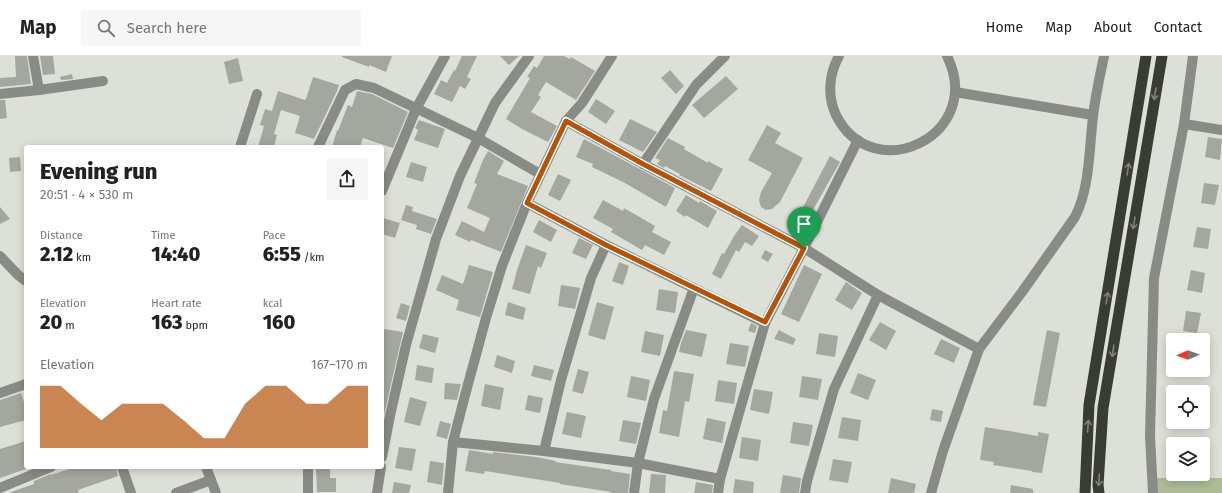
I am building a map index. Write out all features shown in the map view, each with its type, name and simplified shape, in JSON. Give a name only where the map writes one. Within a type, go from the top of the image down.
[{"type":"highway","points":[[1085,493],[1089,405],[1146,56]]},
{"type":"highway","points":[[1099,493],[1098,486],[1103,408],[1162,56]]},
{"type":"street","points":[[33,56],[38,90]]},
{"type":"street","points":[[384,186],[416,108],[445,56]]},
{"type":"street","points":[[384,446],[406,345],[436,239],[460,176],[495,103],[529,56]]},
{"type":"street","points":[[448,493],[453,442],[486,318],[502,266],[527,203],[566,121],[582,103],[612,56]]},
{"type":"street","points":[[643,164],[696,85],[725,56]]},
{"type":"street","points":[[839,56],[834,65],[830,83],[832,102],[835,111],[844,127],[858,140],[875,148],[888,150],[902,149],[920,144],[942,126],[951,110],[955,92],[953,73],[946,56]]},
{"type":"street","points":[[931,493],[943,451],[979,349],[1022,292],[1075,217],[1079,208],[1087,176],[1093,115],[1104,56]]},
{"type":"street","points":[[1153,493],[1150,436],[1154,278],[1184,124],[1193,56]]},
{"type":"street","points":[[0,94],[103,81]]},
{"type":"street","points":[[319,145],[345,90],[356,84],[374,88],[478,138],[540,174]]},
{"type":"street","points":[[955,92],[1093,115]]},
{"type":"street","points":[[241,145],[257,94]]},
{"type":"street","points":[[566,121],[643,164],[804,248],[878,295],[979,349]]},
{"type":"street","points":[[1184,124],[1222,130]]},
{"type":"street","points":[[718,493],[720,479],[765,322],[858,140]]},
{"type":"street","points":[[527,203],[606,245],[765,322]]},
{"type":"street","points":[[544,451],[561,380],[589,285],[606,245]]},
{"type":"street","points":[[0,256],[24,280]]},
{"type":"street","points":[[634,493],[638,463],[654,399],[694,288]]},
{"type":"street","points":[[805,493],[807,481],[834,389],[878,295]]},
{"type":"street","points":[[0,393],[24,385]]},
{"type":"street","points":[[453,442],[544,451],[638,463],[720,479]]},
{"type":"street","points":[[0,488],[46,469]]},
{"type":"street","points":[[123,469],[131,493]]},
{"type":"street","points":[[207,469],[216,493]]},
{"type":"street","points":[[308,469],[308,493]]},
{"type":"street","points":[[378,493],[381,469]]},
{"type":"street","points":[[176,493],[211,480]]},
{"type":"green space","points":[[1154,478],[1166,478],[1166,481],[1210,481],[1210,478],[1222,478],[1222,493],[1156,493]]},
{"type":"building","points":[[15,56],[27,56],[31,84],[0,87],[0,78],[16,77]]},
{"type":"building","points":[[40,56],[53,56],[55,74],[43,75]]},
{"type":"building","points":[[342,56],[392,56],[386,72]]},
{"type":"building","points":[[462,56],[477,56],[467,77],[471,79],[465,89],[460,86],[452,102],[434,94],[441,80],[447,83]]},
{"type":"building","points":[[500,56],[519,56],[509,65]]},
{"type":"building","points":[[544,56],[564,56],[570,59],[571,57],[595,71],[576,100],[546,82],[538,95],[541,97],[531,112],[557,126],[548,142],[506,119],[530,78],[527,77],[534,66],[537,68]]},
{"type":"building","points":[[238,58],[243,81],[229,84],[224,62]]},
{"type":"building","points":[[670,70],[684,86],[676,94],[661,78]]},
{"type":"building","points":[[72,74],[73,79],[61,80],[60,77]]},
{"type":"building","points":[[726,76],[738,89],[704,118],[692,105]]},
{"type":"building","points":[[313,77],[339,85],[314,139],[295,133],[300,116],[281,110],[274,134],[277,135],[274,145],[259,145],[264,126],[260,125],[265,109],[272,111],[278,91],[305,100]]},
{"type":"building","points":[[357,91],[372,94],[408,112],[393,148],[363,138],[361,145],[333,145],[337,130],[338,131],[348,105],[352,107]]},
{"type":"building","points":[[596,99],[615,111],[606,124],[588,112]]},
{"type":"building","points":[[0,100],[5,100],[7,118],[0,119]]},
{"type":"building","points":[[630,119],[657,132],[643,152],[619,140]]},
{"type":"building","points":[[419,120],[445,129],[438,148],[414,140],[418,130],[415,128]]},
{"type":"building","points":[[767,125],[781,133],[775,143],[803,158],[780,202],[772,209],[766,210],[761,207],[759,200],[761,192],[772,173],[748,160]]},
{"type":"building","points":[[1208,137],[1222,139],[1220,160],[1205,157]]},
{"type":"building","points":[[668,138],[685,147],[684,149],[708,163],[708,161],[723,169],[711,191],[679,175],[680,174],[665,166],[664,168],[657,164],[660,160],[655,158]]},
{"type":"building","points":[[584,139],[675,188],[666,207],[625,183],[592,167],[593,164],[576,157]]},
{"type":"building","points":[[488,151],[504,161],[497,174],[528,186],[501,252],[471,240],[470,242],[455,235],[462,221],[484,232],[490,218],[467,208],[477,184],[474,183]]},
{"type":"building","points":[[830,156],[840,162],[800,233],[792,228]]},
{"type":"building","points":[[20,157],[21,171],[10,172],[9,158]]},
{"type":"building","points":[[411,162],[427,167],[423,182],[406,177]]},
{"type":"building","points":[[558,174],[571,180],[560,201],[548,195]]},
{"type":"building","points":[[1204,183],[1219,185],[1215,205],[1201,203]]},
{"type":"building","points":[[686,195],[717,211],[708,228],[676,211]]},
{"type":"building","points":[[603,200],[623,211],[624,208],[655,226],[652,232],[671,242],[664,255],[645,245],[642,250],[611,232],[613,229],[593,218]]},
{"type":"building","points":[[406,205],[413,207],[412,211],[437,219],[431,234],[416,229],[417,225],[401,220]]},
{"type":"building","points":[[0,207],[10,219],[0,224]]},
{"type":"building","points":[[384,218],[400,223],[395,238],[384,235]]},
{"type":"building","points":[[539,220],[557,230],[551,242],[533,232]]},
{"type":"building","points":[[742,225],[759,236],[752,246],[745,242],[739,252],[736,250],[721,279],[712,274],[722,253],[724,254]]},
{"type":"building","points":[[1197,227],[1211,229],[1208,249],[1193,247]]},
{"type":"building","points":[[579,238],[593,245],[586,259],[572,253]]},
{"type":"building","points":[[526,245],[547,253],[541,268],[538,266],[530,294],[512,289]]},
{"type":"building","points":[[765,250],[773,254],[768,262],[761,258]]},
{"type":"building","points":[[619,262],[629,266],[623,285],[612,281]]},
{"type":"building","points":[[469,265],[493,272],[480,317],[456,310],[459,300],[436,290],[442,275],[463,284]]},
{"type":"building","points":[[804,265],[822,274],[799,322],[781,314]]},
{"type":"building","points":[[1191,270],[1205,273],[1202,293],[1187,290]]},
{"type":"building","points":[[846,282],[862,293],[852,310],[835,300]]},
{"type":"building","points":[[561,285],[580,288],[575,309],[558,306]]},
{"type":"building","points":[[659,289],[678,292],[675,313],[656,310]]},
{"type":"building","points":[[508,302],[526,308],[523,320],[505,315]]},
{"type":"building","points":[[597,302],[614,307],[605,340],[588,335]]},
{"type":"building","points":[[401,303],[410,306],[406,321],[396,318]]},
{"type":"building","points":[[1186,311],[1201,313],[1197,333],[1183,331]]},
{"type":"building","points":[[880,322],[896,331],[886,350],[869,340]]},
{"type":"building","points":[[751,323],[757,326],[755,333],[748,331]]},
{"type":"building","points":[[384,329],[403,332],[384,415]]},
{"type":"building","points":[[686,330],[707,334],[702,357],[679,352]]},
{"type":"building","points":[[779,330],[796,339],[793,345],[774,339]]},
{"type":"building","points":[[1047,330],[1060,333],[1046,407],[1033,405]]},
{"type":"building","points":[[645,331],[664,335],[660,356],[641,352]]},
{"type":"building","points":[[819,333],[838,336],[835,357],[816,354]]},
{"type":"building","points":[[423,334],[439,338],[435,353],[419,348]]},
{"type":"building","points":[[941,339],[960,348],[954,363],[934,354]]},
{"type":"building","points":[[730,343],[749,346],[745,367],[726,364]]},
{"type":"building","points":[[497,355],[515,361],[512,373],[494,367]]},
{"type":"building","points":[[417,365],[434,368],[432,383],[415,380]]},
{"type":"building","points":[[534,365],[554,370],[551,381],[531,376]]},
{"type":"building","points":[[578,369],[589,372],[583,394],[572,391]]},
{"type":"building","points":[[674,371],[694,374],[689,402],[685,401],[679,437],[659,433],[663,410],[667,411]]},
{"type":"building","points":[[858,373],[876,380],[868,400],[850,393]]},
{"type":"building","points":[[631,376],[650,380],[646,401],[627,397]]},
{"type":"building","points":[[802,376],[822,379],[818,400],[799,397]]},
{"type":"building","points":[[718,380],[737,383],[734,404],[715,401]]},
{"type":"building","points":[[445,383],[461,384],[457,400],[444,399]]},
{"type":"building","points":[[485,384],[504,388],[500,410],[481,406]]},
{"type":"building","points":[[754,389],[773,392],[769,414],[750,410]]},
{"type":"building","points":[[21,393],[24,402],[24,421],[0,427],[0,400]]},
{"type":"building","points":[[528,395],[543,398],[540,413],[525,410]]},
{"type":"building","points":[[410,397],[427,402],[420,426],[404,422]]},
{"type":"building","points":[[932,409],[943,411],[941,422],[930,420]]},
{"type":"building","points":[[567,412],[586,416],[581,438],[562,434]]},
{"type":"building","points":[[842,417],[861,420],[858,441],[838,438]]},
{"type":"building","points":[[707,418],[726,422],[722,443],[703,439]]},
{"type":"building","points":[[623,420],[641,423],[636,444],[619,441]]},
{"type":"building","points":[[440,421],[451,424],[447,439],[436,436]]},
{"type":"building","points":[[793,422],[813,425],[809,446],[790,443]]},
{"type":"building","points":[[985,427],[1038,436],[1038,432],[1049,434],[1042,473],[993,465],[994,462],[980,460]]},
{"type":"building","points":[[742,437],[761,440],[758,461],[739,458]]},
{"type":"building","points":[[24,442],[24,469],[26,469],[0,478],[0,449]]},
{"type":"building","points":[[399,447],[416,449],[412,471],[395,468]]},
{"type":"building","points":[[469,450],[493,454],[493,452],[536,457],[556,461],[555,462],[630,474],[628,493],[611,493],[485,471],[484,474],[465,471]]},
{"type":"building","points":[[833,459],[852,462],[848,483],[829,480]]},
{"type":"building","points":[[430,461],[444,463],[442,485],[427,482]]},
{"type":"building","points":[[70,469],[116,469],[118,476],[78,490],[79,493],[11,493],[34,484],[34,481]]},
{"type":"building","points":[[316,469],[330,469],[330,478],[336,478],[336,492],[317,492]]},
{"type":"building","points":[[651,474],[666,475],[665,493],[649,493]]},
{"type":"building","points":[[783,475],[801,478],[799,493],[780,493]]},
{"type":"building","points":[[891,478],[916,484],[914,493],[888,493]]},
{"type":"building","points":[[735,479],[754,482],[753,493],[733,493]]},
{"type":"building","points":[[394,482],[411,485],[409,493],[392,493]]},
{"type":"building","points":[[696,482],[713,485],[712,493],[694,493]]},
{"type":"building","points":[[1011,485],[1033,489],[1033,493],[1010,493]]},
{"type":"route","points":[[566,121],[643,164],[804,248],[765,322],[606,245],[527,203],[566,121]]}]
